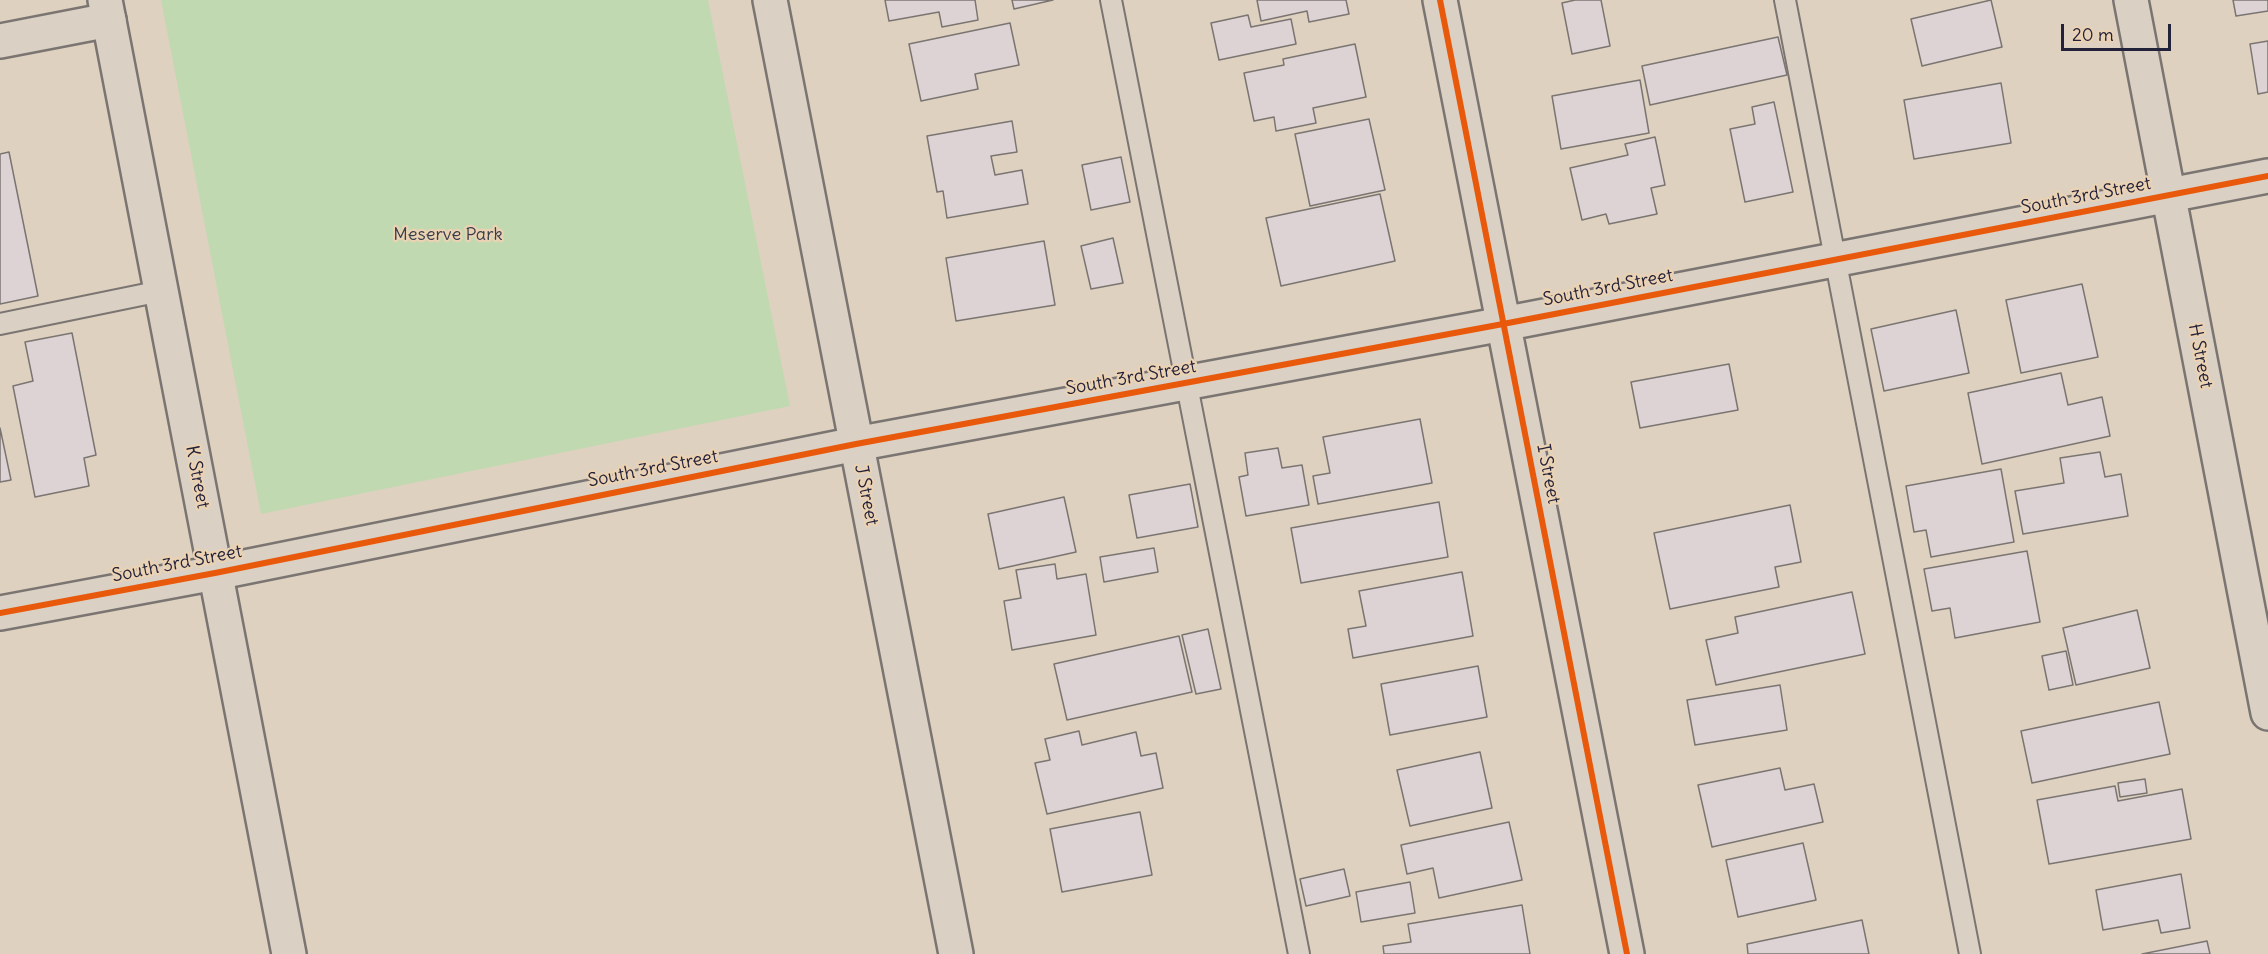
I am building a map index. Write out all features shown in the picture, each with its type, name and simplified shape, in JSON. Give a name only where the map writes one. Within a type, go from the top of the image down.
[{"type":"street","name":"J Street","points":[[770,0],[956,954]]},
{"type":"street","name":"I Street","points":[[1440,0],[1627,954]]},
{"type":"street","name":"H Street","points":[[2131,0],[2268,713]]},
{"type":"street","points":[[0,41],[107,10]]},
{"type":"street","name":"K Street","points":[[107,10],[289,954]]},
{"type":"street","name":"South 3rd Street","points":[[0,613],[215,573],[856,444],[1503,324],[2268,176]]},
{"type":"lane","points":[[1111,0],[1299,954]]},
{"type":"lane","points":[[1785,0],[1970,954]]},
{"type":"lane","points":[[0,324],[161,291]]},
{"type":"green space","name":"Meserve Park","points":[[161,0],[708,0],[790,406],[261,514]]},
{"type":"building","points":[[885,0],[975,0],[978,20],[942,27],[939,12],[889,21]]},
{"type":"building","points":[[1012,0],[1053,0],[1014,9]]},
{"type":"building","points":[[1257,0],[1346,0],[1349,14],[1309,22],[1307,11],[1261,21]]},
{"type":"building","points":[[1575,0],[1601,0],[1610,46],[1572,54],[1562,3]]},
{"type":"building","points":[[1991,0],[2002,47],[1922,66],[1911,19]]},
{"type":"building","points":[[2233,0],[2268,0],[2268,11],[2236,16]]},
{"type":"building","points":[[1248,15],[1251,27],[1291,19],[1296,44],[1219,60],[1211,23]]},
{"type":"building","points":[[1010,23],[1019,65],[975,74],[978,89],[921,101],[909,44]]},
{"type":"building","points":[[1778,37],[1787,75],[1650,105],[1642,66]]},
{"type":"building","points":[[2268,41],[2268,92],[2258,94],[2250,44]]},
{"type":"building","points":[[1355,44],[1366,97],[1313,108],[1316,123],[1276,131],[1274,117],[1254,121],[1244,73],[1284,65],[1283,59]]},
{"type":"building","points":[[1640,80],[1649,133],[1561,149],[1552,96]]},
{"type":"building","points":[[2001,83],[2011,143],[1914,159],[1904,100]]},
{"type":"building","points":[[1774,102],[1793,192],[1745,202],[1730,129],[1755,124],[1752,107]]},
{"type":"building","points":[[1369,119],[1385,190],[1310,206],[1295,134]]},
{"type":"building","points":[[1012,121],[1017,152],[991,156],[995,175],[1022,170],[1028,204],[947,218],[943,191],[937,192],[927,136]]},
{"type":"building","points":[[1655,137],[1665,185],[1651,188],[1657,214],[1609,224],[1606,214],[1582,220],[1570,168],[1628,155],[1625,144]]},
{"type":"building","points":[[9,152],[38,296],[0,304],[0,154]]},
{"type":"building","points":[[1121,157],[1130,202],[1091,210],[1082,165]]},
{"type":"building","points":[[1380,194],[1395,261],[1281,286],[1266,218]]},
{"type":"building","points":[[1113,238],[1123,283],[1091,289],[1081,246]]},
{"type":"building","points":[[1044,241],[1055,305],[956,321],[946,258]]},
{"type":"building","points":[[2082,284],[2098,357],[2021,373],[2006,300]]},
{"type":"building","points":[[1956,310],[1969,373],[1884,391],[1871,329]]},
{"type":"building","points":[[72,333],[96,455],[84,458],[89,486],[35,497],[13,386],[33,381],[25,342]]},
{"type":"building","points":[[1729,364],[1738,410],[1640,428],[1631,382]]},
{"type":"building","points":[[2061,373],[2068,405],[2102,397],[2110,436],[1982,464],[1968,393]]},
{"type":"building","points":[[1420,419],[1432,483],[1318,504],[1313,476],[1330,473],[1323,437]]},
{"type":"building","points":[[0,428],[11,480],[0,482]]},
{"type":"building","points":[[1278,448],[1282,468],[1302,465],[1309,505],[1246,516],[1239,477],[1248,475],[1245,453]]},
{"type":"building","points":[[2100,452],[2105,477],[2121,474],[2128,516],[2023,534],[2015,491],[2064,483],[2060,458]]},
{"type":"building","points":[[2001,469],[2014,542],[1931,557],[1926,530],[1914,532],[1906,486]]},
{"type":"building","points":[[1190,484],[1198,527],[1137,538],[1129,495]]},
{"type":"building","points":[[1064,497],[1076,552],[999,569],[988,514]]},
{"type":"building","points":[[1439,502],[1448,557],[1301,583],[1291,528]]},
{"type":"building","points":[[1790,505],[1801,562],[1775,567],[1779,587],[1670,609],[1654,533]]},
{"type":"building","points":[[1154,548],[1158,572],[1104,582],[1100,557]]},
{"type":"building","points":[[2027,551],[2040,622],[1955,638],[1950,608],[1932,611],[1924,569]]},
{"type":"building","points":[[1055,564],[1057,579],[1086,574],[1096,635],[1012,650],[1004,601],[1021,598],[1016,570]]},
{"type":"building","points":[[1462,572],[1473,636],[1353,658],[1348,629],[1366,626],[1359,591]]},
{"type":"building","points":[[1852,592],[1865,654],[1716,685],[1706,640],[1738,633],[1735,617]]},
{"type":"building","points":[[2137,610],[2150,668],[2076,685],[2063,628]]},
{"type":"building","points":[[1208,629],[1221,689],[1196,694],[1182,635]]},
{"type":"building","points":[[1179,636],[1192,692],[1067,720],[1054,664]]},
{"type":"building","points":[[2066,651],[2073,685],[2049,690],[2042,656]]},
{"type":"building","points":[[1478,666],[1487,717],[1390,735],[1381,684]]},
{"type":"building","points":[[1780,685],[1787,730],[1695,745],[1687,700]]},
{"type":"building","points":[[2159,702],[2170,754],[2032,783],[2021,731]]},
{"type":"building","points":[[1079,731],[1082,745],[1136,732],[1141,756],[1156,753],[1163,788],[1047,814],[1035,763],[1050,760],[1045,739]]},
{"type":"building","points":[[1480,752],[1492,808],[1410,826],[1397,770]]},
{"type":"building","points":[[1780,768],[1785,790],[1814,784],[1823,822],[1712,847],[1698,785]]},
{"type":"building","points":[[2145,779],[2147,793],[2120,797],[2118,783]]},
{"type":"building","points":[[2115,786],[2118,801],[2182,789],[2191,839],[2049,864],[2037,800]]},
{"type":"building","points":[[1140,812],[1152,875],[1062,892],[1050,829]]},
{"type":"building","points":[[1509,822],[1522,880],[1439,898],[1433,868],[1407,874],[1401,845]]},
{"type":"building","points":[[1803,843],[1816,900],[1738,917],[1726,860]]},
{"type":"building","points":[[1344,869],[1350,896],[1306,906],[1300,879]]},
{"type":"building","points":[[2181,874],[2190,928],[2161,933],[2158,920],[2103,930],[2096,890]]},
{"type":"building","points":[[1410,882],[1415,913],[1361,922],[1356,892]]},
{"type":"building","points":[[1522,905],[1530,954],[1384,954],[1383,946],[1411,942],[1408,924]]},
{"type":"building","points":[[1862,920],[1869,954],[1748,954],[1747,944]]},
{"type":"building","points":[[2207,941],[2210,954],[2142,954]]},
{"type":"cycle path","points":[[1440,0],[1627,954]]},
{"type":"cycle path","points":[[0,613],[215,573],[856,444],[1503,324],[2268,176]]}]
